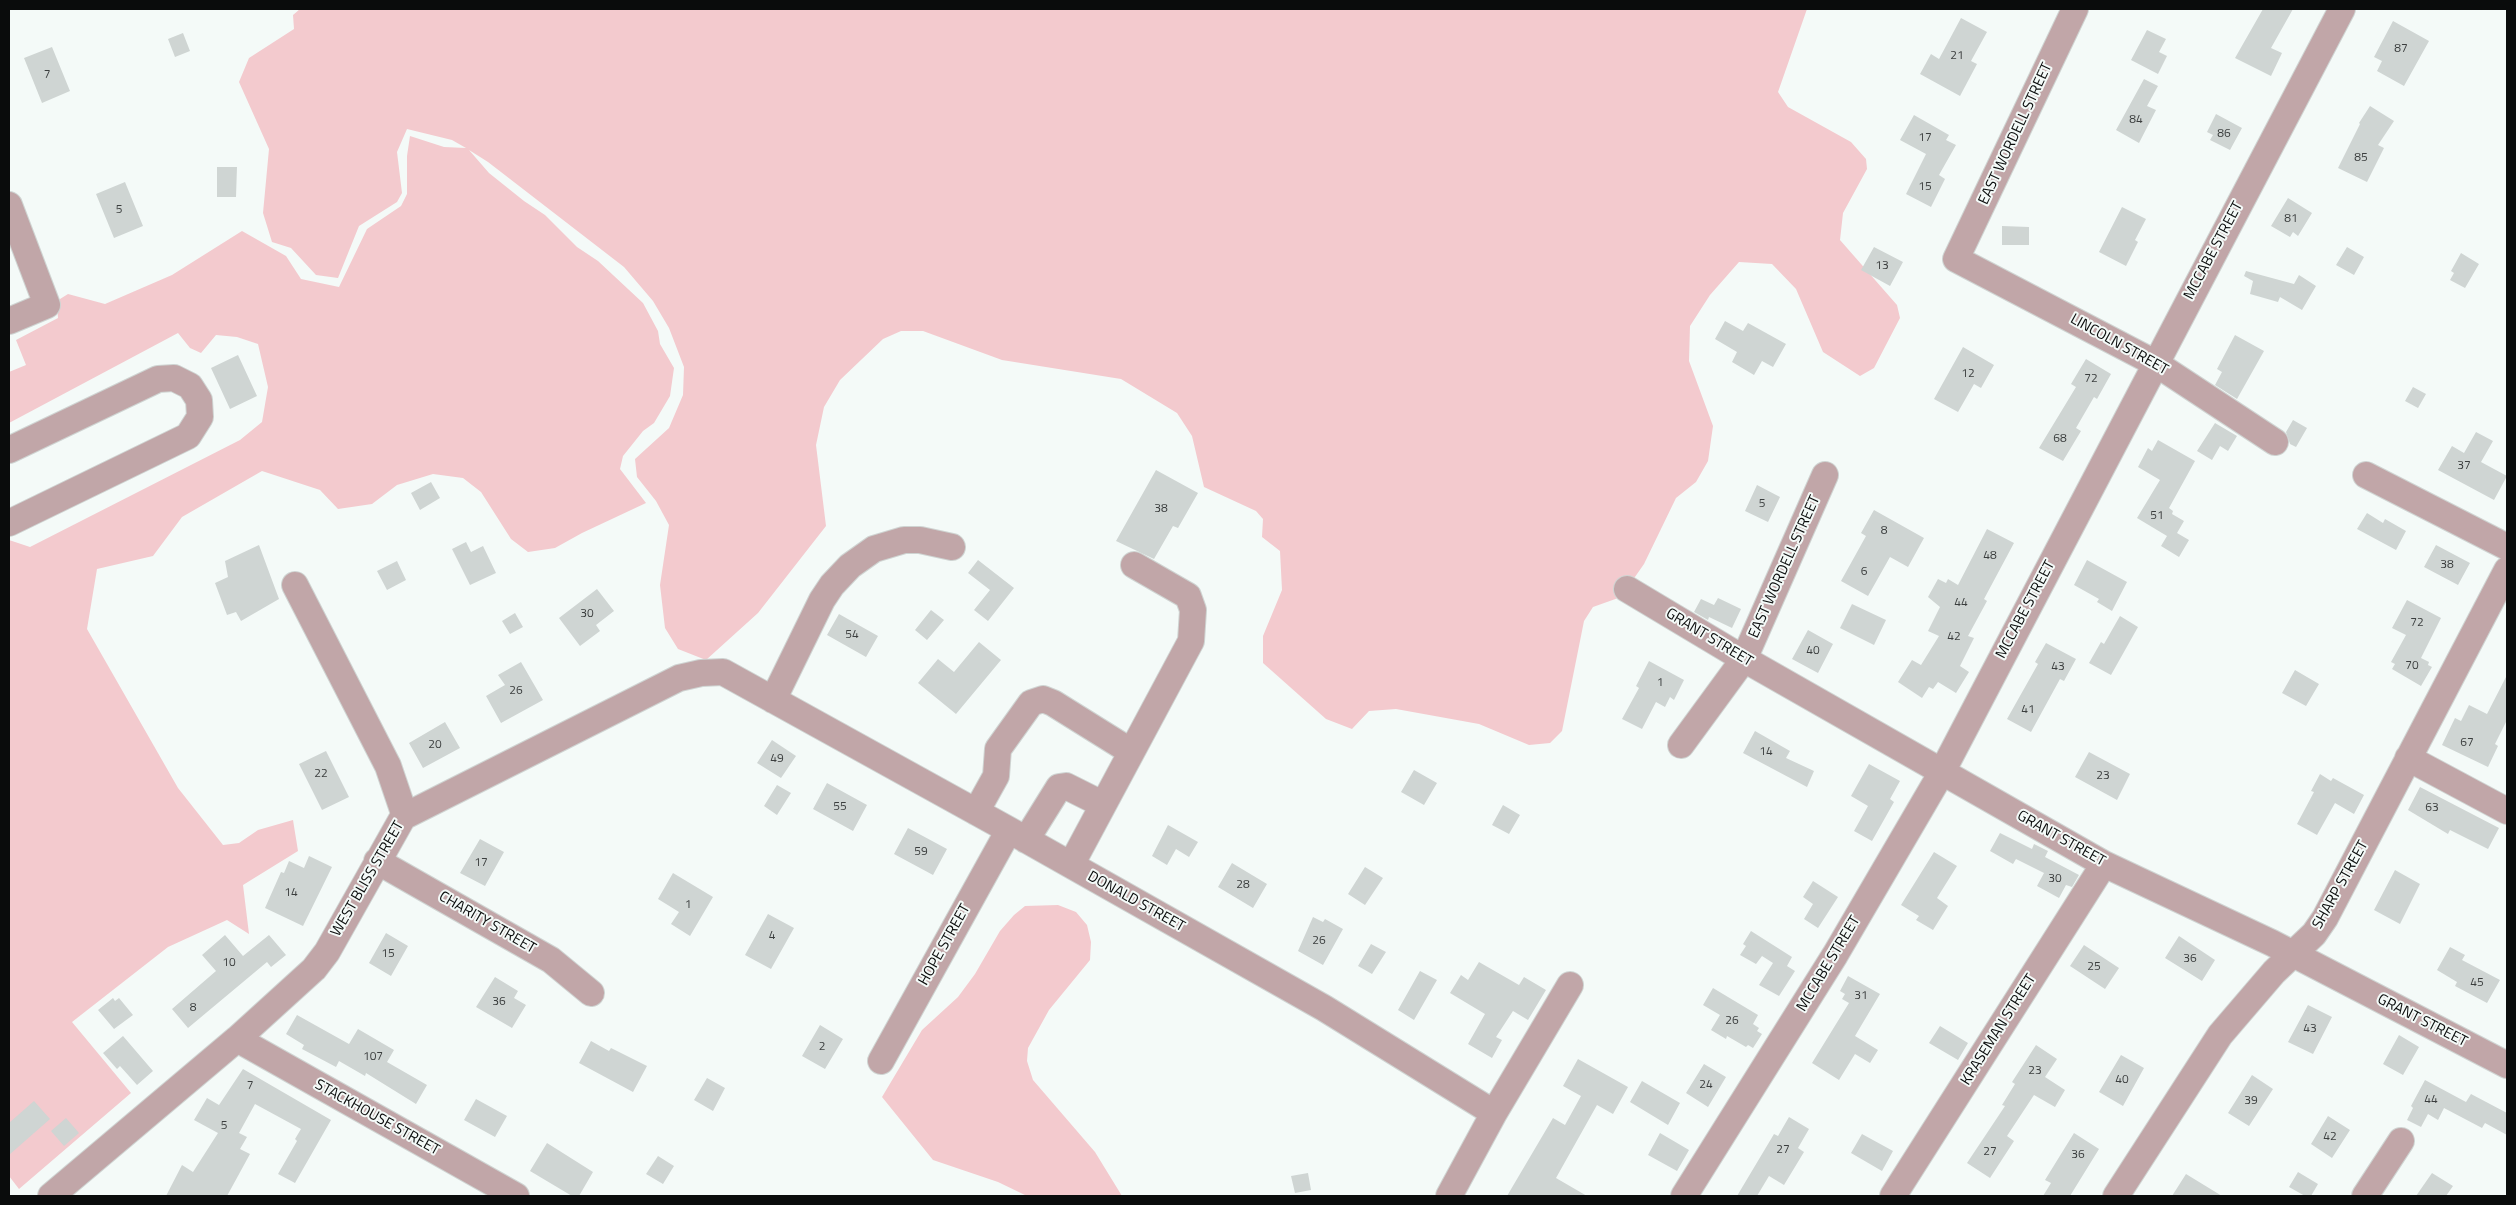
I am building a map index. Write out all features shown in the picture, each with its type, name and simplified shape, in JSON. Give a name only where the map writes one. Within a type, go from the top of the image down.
[{"type":"street","name":"EAST WORDELL STREET","points":[[1956,259],[2075,9]]},
{"type":"street","name":"MCCABE STREET","points":[[1684,1196],[1835,956],[1942,772],[2342,9]]},
{"type":"street","points":[[9,321],[48,305],[10,211]]},
{"type":"street","name":"LINCOLN STREET","points":[[1956,259],[2155,363],[2275,442]]},
{"type":"street","points":[[9,450],[158,379],[174,378],[190,386],[199,400],[200,417],[188,436],[9,522]]},
{"type":"street","name":"EAST WORDELL STREET","points":[[1681,745],[1744,659],[1825,475]]},
{"type":"street","points":[[2366,475],[2507,547]]},
{"type":"street","points":[[773,700],[822,600],[850,566],[874,550],[904,540],[920,540],[952,546]]},
{"type":"street","points":[[1071,865],[1130,751],[1191,641],[1194,626],[1193,610],[1188,596],[1134,565]]},
{"type":"street","name":"SHARP STREET","points":[[2116,1196],[2220,1035],[2258,989],[2314,934],[2325,918],[2408,758],[2506,578]]},
{"type":"street","points":[[295,585],[388,766],[405,816]]},
{"type":"street","name":"GRANT STREET","points":[[1627,589],[1744,659],[2104,864],[2294,954],[2507,1065]]},
{"type":"street","name":"WEST BLISS STREET","points":[[66,1193],[314,969],[327,952],[377,861],[405,816],[679,678],[701,673],[723,672],[773,700]]},
{"type":"street","points":[[976,812],[996,776],[998,749],[1031,703],[1043,699],[1053,703],[1130,751]]},
{"type":"street","name":"DONALD STREET","points":[[773,700],[1324,1008],[1494,1113]]},
{"type":"street","points":[[2408,758],[2507,811]]},
{"type":"street","name":"HOPE STREET","points":[[881,1061],[1017,835],[1059,787],[1066,786],[1102,804]]},
{"type":"street","name":"CHARITY STREET","points":[[377,861],[551,960],[591,992]]},
{"type":"street","name":"KRASEMAN STREET","points":[[1893,1196],[2104,864]]},
{"type":"street","points":[[1449,1196],[1494,1113],[1570,986]]},
{"type":"street","name":"STACKHOUSE STREET","points":[[237,1039],[516,1196]]},
{"type":"street","points":[[2365,1196],[2401,1141]]},
{"type":"shaded area","points":[[300,9],[1807,9],[1778,92],[1788,107],[1851,142],[1866,159],[1867,169],[1843,213],[1840,240],[1897,305],[1900,318],[1874,368],[1860,376],[1823,352],[1796,289],[1772,264],[1739,262],[1710,295],[1690,326],[1689,361],[1713,426],[1708,461],[1696,482],[1676,498],[1644,564],[1621,597],[1593,607],[1584,621],[1562,731],[1550,743],[1529,745],[1479,724],[1396,709],[1369,711],[1352,729],[1326,719],[1263,663],[1263,636],[1282,590],[1280,551],[1262,537],[1263,519],[1256,511],[1204,487],[1192,436],[1177,413],[1121,379],[1002,360],[923,331],[901,331],[883,339],[840,380],[824,407],[816,445],[826,526],[758,613],[706,660],[678,649],[665,628],[660,585],[669,525],[656,501],[637,477],[635,459],[669,428],[683,395],[684,367],[669,328],[653,301],[624,267],[488,162],[469,150],[489,173],[545,215],[577,247],[598,261],[643,303],[658,331],[660,344],[674,368],[670,396],[654,423],[643,431],[623,456],[620,469],[646,503],[555,548],[528,552],[511,539],[481,492],[463,478],[433,474],[397,485],[372,504],[338,509],[320,490],[262,471],[182,517],[153,556],[97,569],[87,629],[178,788],[223,845],[239,843],[258,830],[293,820],[298,851],[243,885],[249,934],[227,920],[168,947],[72,1022],[131,1093],[19,1189],[9,1176],[9,540],[30,547],[240,440],[262,422],[268,387],[258,344],[237,337],[216,335],[201,353],[190,348],[178,333],[9,423],[9,372],[26,365],[16,340],[58,318],[57,306],[60,299],[68,294],[105,304],[172,275],[242,231],[286,256],[301,279],[339,287],[367,229],[401,206],[407,194],[407,156],[410,136],[444,147],[466,148],[452,140],[407,129],[397,152],[402,193],[397,202],[359,226],[338,278],[316,275],[291,248],[272,242],[263,213],[269,149],[239,82],[249,58],[294,29],[293,15]]},
{"type":"shaded area","points":[[1058,905],[1076,912],[1087,925],[1091,942],[1090,960],[1049,1010],[1028,1048],[1027,1061],[1033,1080],[1095,1152],[1122,1196],[1027,1196],[998,1182],[933,1160],[882,1097],[922,1030],[958,997],[975,974],[1000,931],[1014,915],[1025,906]]},
{"type":"building","points":[[2263,9],[2293,9],[2271,48],[2282,53],[2271,76],[2235,58]]},
{"type":"building","points":[[1961,18],[1987,32],[1971,61],[1977,64],[1960,96],[1920,74],[1931,54],[1939,59]]},
{"type":"building","points":[[2393,21],[2429,41],[2404,86],[2377,71],[2382,61],[2374,57]]},
{"type":"building","points":[[2147,30],[2166,39],[2159,52],[2167,56],[2158,74],[2131,60]]},
{"type":"building","points":[[183,33],[190,51],[175,57],[168,39]]},
{"type":"building","points":[[52,47],[70,91],[42,103],[24,58]]},
{"type":"building","points":[[2144,79],[2158,86],[2147,106],[2156,110],[2139,143],[2116,130]]},
{"type":"building","points":[[2370,106],[2394,121],[2378,145],[2384,148],[2367,182],[2338,168],[2359,123]]},
{"type":"building","points":[[2216,114],[2242,128],[2230,150],[2210,140],[2213,135],[2207,132]]},
{"type":"building","points":[[1914,115],[1949,135],[1946,140],[1956,145],[1939,175],[1945,179],[1931,207],[1906,194],[1926,154],[1900,140]]},
{"type":"building","points":[[217,167],[237,167],[236,197],[217,197]]},
{"type":"building","points":[[125,182],[143,226],[114,238],[96,194]]},
{"type":"building","points":[[2288,198],[2312,213],[2298,236],[2293,232],[2290,237],[2271,226]]},
{"type":"building","points":[[2122,207],[2146,219],[2135,240],[2138,242],[2126,266],[2099,252]]},
{"type":"building","points":[[2002,226],[2029,227],[2029,245],[2002,245]]},
{"type":"building","points":[[1874,247],[1903,262],[1890,286],[1861,270]]},
{"type":"building","points":[[2347,247],[2364,257],[2354,275],[2336,265]]},
{"type":"building","points":[[2461,253],[2479,264],[2465,288],[2450,280],[2454,273],[2451,271]]},
{"type":"building","points":[[2246,271],[2294,284],[2299,275],[2316,286],[2302,310],[2280,297],[2278,302],[2250,294],[2253,281],[2244,276]]},
{"type":"building","points":[[1725,321],[1743,331],[1748,323],[1786,344],[1773,367],[1762,361],[1754,375],[1732,362],[1737,352],[1715,339]]},
{"type":"building","points":[[2235,335],[2264,351],[2237,399],[2215,385],[2222,372],[2217,369]]},
{"type":"building","points":[[1963,347],[1994,365],[1981,388],[1974,384],[1958,412],[1934,399]]},
{"type":"building","points":[[238,355],[257,396],[230,409],[211,368]]},
{"type":"building","points":[[2086,359],[2111,374],[2097,399],[2094,397],[2076,428],[2081,431],[2063,461],[2039,448],[2076,387],[2071,384]]},
{"type":"building","points":[[2413,387],[2426,394],[2418,408],[2405,401]]},
{"type":"building","points":[[2293,420],[2307,428],[2296,447],[2290,444],[2286,432]]},
{"type":"building","points":[[2215,423],[2237,436],[2228,451],[2220,446],[2212,460],[2197,451]]},
{"type":"building","points":[[2476,432],[2493,441],[2481,462],[2507,476],[2494,500],[2438,470],[2452,446],[2464,453]]},
{"type":"building","points":[[2158,440],[2195,461],[2169,508],[2173,511],[2172,514],[2184,521],[2177,533],[2189,540],[2179,557],[2161,546],[2167,536],[2137,518],[2160,480],[2138,467],[2148,448],[2152,451]]},
{"type":"building","points":[[1156,470],[1198,493],[1178,528],[1173,526],[1154,559],[1116,541]]},
{"type":"building","points":[[431,482],[440,498],[420,510],[411,493]]},
{"type":"building","points":[[1757,485],[1780,497],[1768,522],[1745,511]]},
{"type":"building","points":[[1874,510],[1924,538],[1908,567],[1890,557],[1868,596],[1841,581],[1866,536],[1861,533]]},
{"type":"building","points":[[2367,513],[2383,523],[2385,519],[2406,531],[2396,550],[2357,529]]},
{"type":"building","points":[[1987,529],[2014,543],[1984,599],[1987,601],[1968,636],[1974,638],[1960,666],[1969,672],[1956,693],[1938,682],[1933,689],[1929,687],[1922,698],[1898,682],[1912,660],[1921,665],[1939,636],[1928,631],[1940,607],[1928,597],[1938,579],[1946,583],[1948,579],[1958,585]]},
{"type":"building","points":[[466,542],[471,552],[483,546],[496,573],[470,585],[452,549]]},
{"type":"building","points":[[259,545],[279,599],[241,621],[236,612],[227,615],[215,583],[228,577],[225,561]]},
{"type":"building","points":[[2436,545],[2470,563],[2458,585],[2424,567]]},
{"type":"building","points":[[978,560],[1014,588],[988,621],[974,610],[990,590],[968,573]]},
{"type":"building","points":[[2087,560],[2127,582],[2112,611],[2097,602],[2099,599],[2074,585]]},
{"type":"building","points":[[397,561],[406,580],[387,590],[377,571]]},
{"type":"building","points":[[597,589],[614,611],[596,625],[600,631],[580,646],[559,618]]},
{"type":"building","points":[[1718,598],[1741,609],[1732,628],[1709,617],[1708,620],[1694,612],[1701,599],[1714,605]]},
{"type":"building","points":[[2407,600],[2441,618],[2421,658],[2429,662],[2428,665],[2432,667],[2421,686],[2392,669],[2395,664],[2391,662],[2406,635],[2392,628]]},
{"type":"building","points":[[1852,604],[1886,620],[1874,645],[1840,628]]},
{"type":"building","points":[[931,610],[944,620],[927,640],[915,630]]},
{"type":"building","points":[[515,613],[523,627],[510,634],[502,621]]},
{"type":"building","points":[[839,614],[878,636],[866,657],[827,635]]},
{"type":"building","points":[[2120,616],[2138,627],[2111,675],[2089,663],[2101,642],[2104,644]]},
{"type":"building","points":[[1808,630],[1833,644],[1818,673],[1792,659]]},
{"type":"building","points":[[979,642],[1001,660],[956,714],[918,683],[938,659],[954,672]]},
{"type":"building","points":[[2046,643],[2076,659],[2064,681],[2060,679],[2031,732],[2007,719],[2038,664],[2035,662]]},
{"type":"building","points":[[1649,661],[1684,680],[1674,700],[1670,697],[1665,707],[1656,702],[1642,729],[1622,719],[1639,688],[1636,686]]},
{"type":"building","points":[[521,662],[543,700],[501,723],[486,696],[505,685],[498,675]]},
{"type":"building","points":[[2295,670],[2319,684],[2306,706],[2282,693]]},
{"type":"building","points":[[2507,675],[2507,720],[2495,744],[2498,746],[2488,767],[2442,745],[2455,718],[2461,721],[2469,705],[2487,714]]},
{"type":"building","points":[[445,722],[460,748],[423,768],[409,743]]},
{"type":"building","points":[[1755,731],[1790,751],[1786,758],[1814,771],[1807,787],[1743,753]]},
{"type":"building","points":[[772,740],[796,756],[781,778],[757,763]]},
{"type":"building","points":[[326,751],[349,797],[322,810],[299,764]]},
{"type":"building","points":[[2089,752],[2130,774],[2117,800],[2075,777]]},
{"type":"building","points":[[1869,764],[1900,781],[1890,799],[1894,802],[1872,841],[1854,831],[1868,806],[1851,796]]},
{"type":"building","points":[[1414,770],[1437,783],[1424,805],[1401,792]]},
{"type":"building","points":[[2320,774],[2331,781],[2333,778],[2364,795],[2354,814],[2335,803],[2317,835],[2297,824],[2314,792],[2311,791]]},
{"type":"building","points":[[827,783],[867,805],[853,831],[813,809]]},
{"type":"building","points":[[777,785],[791,793],[777,815],[764,806]]},
{"type":"building","points":[[2420,787],[2499,828],[2488,849],[2450,830],[2448,834],[2408,810]]},
{"type":"building","points":[[1503,805],[1520,815],[1509,834],[1492,825]]},
{"type":"building","points":[[1168,825],[1198,842],[1189,857],[1176,849],[1167,865],[1152,856]]},
{"type":"building","points":[[908,828],[947,849],[933,875],[894,854]]},
{"type":"building","points":[[2000,833],[2032,849],[2034,844],[2048,851],[2045,857],[2079,875],[2072,887],[2066,885],[2059,898],[2037,886],[2044,873],[2016,859],[2013,864],[1990,851]]},
{"type":"building","points":[[480,839],[504,852],[485,886],[460,873]]},
{"type":"building","points":[[1934,852],[1957,866],[1937,898],[1948,906],[1933,930],[1916,920],[1919,916],[1901,905]]},
{"type":"building","points":[[309,856],[332,867],[303,926],[265,908],[281,872],[284,873],[289,861],[304,868]]},
{"type":"building","points":[[1232,863],[1267,884],[1253,908],[1218,887]]},
{"type":"building","points":[[1365,867],[1383,878],[1365,905],[1348,894]]},
{"type":"building","points":[[2395,870],[2420,884],[2400,924],[2374,910]]},
{"type":"building","points":[[673,873],[713,897],[690,936],[671,924],[679,912],[658,899]]},
{"type":"building","points":[[1813,881],[1838,897],[1818,928],[1804,919],[1813,904],[1803,897]]},
{"type":"building","points":[[768,914],[794,928],[771,969],[745,955]]},
{"type":"building","points":[[1313,917],[1323,922],[1325,919],[1343,929],[1323,965],[1298,951]]},
{"type":"building","points":[[1751,931],[1792,957],[1787,966],[1795,971],[1779,996],[1759,985],[1773,963],[1762,956],[1756,964],[1740,955],[1746,946],[1743,944]]},
{"type":"building","points":[[386,933],[408,946],[391,976],[369,963]]},
{"type":"building","points":[[225,935],[243,956],[269,935],[286,955],[271,967],[267,962],[188,1028],[172,1009],[216,971],[202,955]]},
{"type":"building","points":[[2179,936],[2215,960],[2202,981],[2165,958]]},
{"type":"building","points":[[1371,944],[1386,952],[1372,974],[1358,966]]},
{"type":"building","points":[[2084,945],[2119,968],[2105,989],[2070,966]]},
{"type":"building","points":[[2450,947],[2465,955],[2462,960],[2500,980],[2487,1003],[2455,986],[2457,982],[2437,970]]},
{"type":"building","points":[[1479,962],[1519,985],[1524,977],[1546,990],[1528,1020],[1513,1011],[1496,1037],[1502,1040],[1492,1058],[1468,1044],[1485,1014],[1450,993],[1461,975],[1468,980]]},
{"type":"building","points":[[1420,971],[1437,980],[1414,1020],[1398,1010]]},
{"type":"building","points":[[1848,976],[1880,994],[1855,1036],[1878,1050],[1870,1063],[1855,1054],[1839,1080],[1812,1063],[1849,1003],[1842,999],[1845,994],[1840,991]]},
{"type":"building","points":[[495,977],[518,991],[514,998],[526,1005],[512,1028],[476,1007]]},
{"type":"building","points":[[1713,988],[1758,1015],[1753,1024],[1759,1028],[1757,1031],[1762,1034],[1753,1048],[1748,1045],[1746,1047],[1727,1036],[1726,1039],[1711,1030],[1720,1015],[1703,1005]]},
{"type":"building","points":[[113,998],[115,1001],[119,998],[133,1015],[114,1029],[98,1010]]},
{"type":"building","points":[[2308,1005],[2332,1017],[2313,1054],[2288,1042]]},
{"type":"building","points":[[297,1015],[349,1044],[358,1029],[394,1050],[387,1062],[427,1085],[416,1104],[366,1073],[365,1076],[339,1061],[336,1067],[302,1049],[304,1045],[286,1034]]},
{"type":"building","points":[[820,1025],[843,1039],[825,1069],[802,1056]]},
{"type":"building","points":[[1940,1026],[1968,1043],[1958,1060],[1929,1043]]},
{"type":"building","points":[[2399,1035],[2419,1047],[2403,1075],[2383,1064]]},
{"type":"building","points":[[123,1036],[153,1071],[137,1085],[120,1066],[117,1069],[103,1053]]},
{"type":"building","points":[[591,1041],[609,1051],[611,1048],[647,1066],[633,1092],[579,1063]]},
{"type":"building","points":[[2036,1045],[2057,1059],[2045,1077],[2065,1090],[2055,1107],[2034,1095],[2007,1136],[2014,1141],[1990,1178],[1967,1163],[2005,1106],[2002,1105],[2015,1084],[2012,1082]]},
{"type":"building","points":[[2121,1055],[2144,1068],[2123,1106],[2099,1092]]},
{"type":"building","points":[[1578,1059],[1628,1087],[1613,1114],[1597,1105],[1556,1178],[1587,1196],[1507,1196],[1553,1118],[1565,1125],[1581,1096],[1563,1086]]},
{"type":"building","points":[[1704,1064],[1726,1077],[1708,1107],[1686,1093]]},
{"type":"building","points":[[243,1069],[331,1120],[295,1183],[278,1174],[297,1141],[295,1139],[301,1129],[255,1104],[239,1133],[247,1137],[240,1149],[250,1154],[227,1196],[166,1196],[182,1165],[193,1172],[218,1133],[194,1120],[207,1098],[219,1105]]},
{"type":"building","points":[[2252,1075],[2273,1089],[2249,1126],[2228,1113]]},
{"type":"building","points":[[707,1078],[725,1088],[713,1111],[694,1100]]},
{"type":"building","points":[[2425,1080],[2466,1102],[2471,1094],[2507,1113],[2507,1135],[2485,1123],[2482,1128],[2444,1108],[2438,1120],[2428,1114],[2421,1127],[2407,1120],[2413,1108],[2411,1106]]},
{"type":"building","points":[[1642,1081],[1680,1103],[1668,1125],[1630,1102]]},
{"type":"building","points":[[476,1099],[507,1116],[495,1137],[464,1120]]},
{"type":"building","points":[[34,1101],[50,1119],[9,1155],[9,1123]]},
{"type":"building","points":[[2328,1116],[2350,1130],[2332,1158],[2311,1144]]},
{"type":"building","points":[[1789,1117],[1809,1129],[1798,1148],[1804,1152],[1784,1185],[1769,1176],[1757,1196],[1737,1196],[1774,1134],[1778,1136]]},
{"type":"building","points":[[66,1118],[79,1133],[64,1146],[51,1131]]},
{"type":"building","points":[[1660,1133],[1689,1150],[1677,1171],[1648,1155]]},
{"type":"building","points":[[2074,1133],[2099,1149],[2070,1196],[2043,1196],[2051,1183],[2045,1180]]},
{"type":"building","points":[[1862,1134],[1893,1151],[1882,1171],[1851,1153]]},
{"type":"building","points":[[547,1143],[593,1172],[579,1196],[572,1196],[530,1171]]},
{"type":"building","points":[[658,1156],[674,1166],[663,1184],[646,1174]]},
{"type":"building","points":[[2298,1172],[2318,1184],[2311,1196],[2305,1196],[2289,1187]]},
{"type":"building","points":[[1308,1173],[1311,1190],[1295,1193],[1291,1176]]},
{"type":"building","points":[[2432,1173],[2453,1186],[2446,1196],[2416,1196]]},
{"type":"building","points":[[2186,1174],[2222,1196],[2172,1196]]}]
